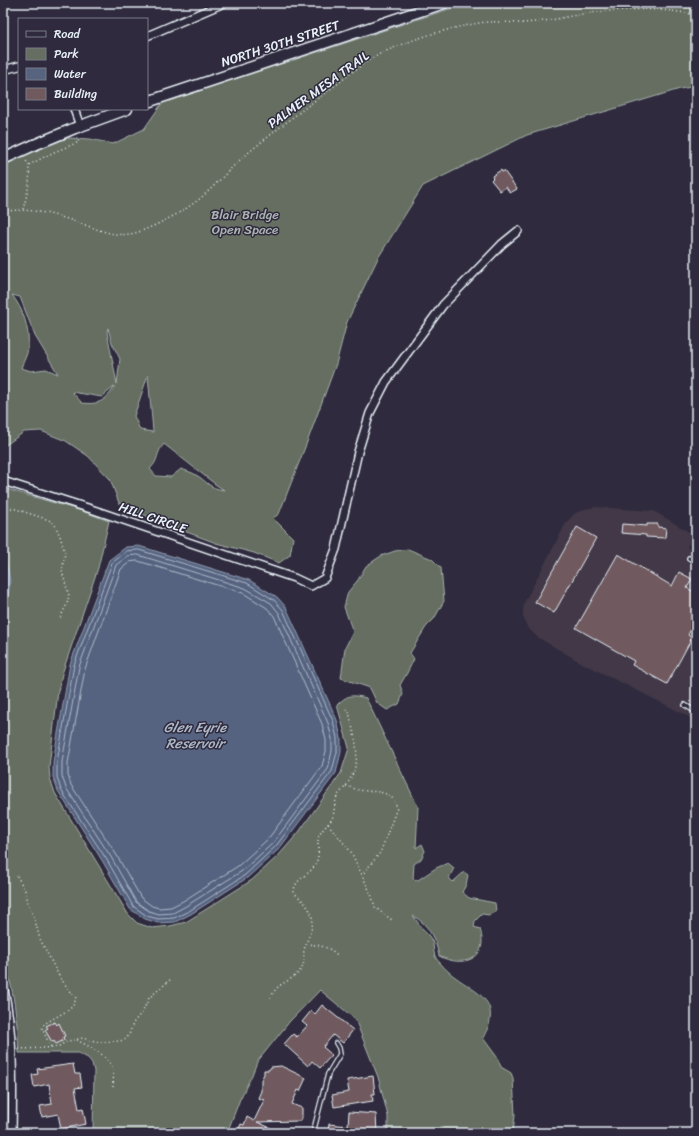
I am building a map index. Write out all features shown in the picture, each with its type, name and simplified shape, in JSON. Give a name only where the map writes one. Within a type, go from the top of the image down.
[{"type":"main road","name":"NORTH 30TH STREET","points":[[148,102],[444,3]]},
{"type":"main road","points":[[3,159],[78,127],[105,113],[122,110]]},
{"type":"street","points":[[148,36],[224,3]]},
{"type":"street","points":[[3,70],[18,66]]},
{"type":"street","points":[[74,110],[78,127]]},
{"type":"street","name":"HILL CIRCLE","points":[[3,482],[91,509],[294,578],[311,586],[325,578],[336,549],[362,439],[370,413],[386,382],[443,305],[502,244],[518,231]]},
{"type":"street","points":[[3,984],[8,1005],[13,1049],[12,1133]]},
{"type":"lane","points":[[689,558],[696,562]]},
{"type":"lane","points":[[685,705],[696,712]]},
{"type":"lane","points":[[313,1133],[328,1074],[340,1054],[336,1043]]},
{"type":"path","name":"PALMER MESA TRAIL","points":[[23,209],[56,216],[116,236],[143,230],[185,208],[202,197],[237,162],[308,105],[353,72],[378,55],[411,41],[481,22],[528,23],[562,19],[588,13],[630,9],[659,9],[696,15]]},
{"type":"path","points":[[3,212],[23,209],[27,197],[29,165],[54,152],[79,142],[78,127]]},
{"type":"path","points":[[3,508],[16,509],[41,516],[55,525],[65,553],[62,571],[68,596],[68,604],[59,620]]},
{"type":"path","points":[[271,998],[277,987],[298,973],[304,964],[304,951],[312,928],[313,920],[310,910],[304,900],[294,893],[294,889],[297,882],[314,868],[318,858],[319,836],[332,817],[338,794],[346,786],[358,758],[357,744],[349,712],[346,709]]},
{"type":"path","points":[[346,786],[358,790],[383,792],[395,802],[397,808],[380,854],[362,876]]},
{"type":"path","points":[[328,824],[351,852],[371,894],[375,907],[392,920]]},
{"type":"path","points":[[17,876],[26,892],[28,904],[34,917],[40,939],[60,978],[76,998],[70,1009],[44,1024],[42,1029],[51,1047]]},
{"type":"path","points":[[306,944],[326,948],[337,955]]},
{"type":"path","points":[[13,1049],[58,1046],[68,1041],[83,1038],[98,1042],[120,1041],[126,1039],[129,1036],[133,1023],[143,1011],[149,998],[171,979]]},
{"type":"path","points":[[77,1040],[104,1056],[111,1065],[113,1071],[113,1087]]},
{"type":"shaded area","points":[[595,507],[654,511],[694,535],[687,547],[696,552],[696,722],[684,714],[580,662],[537,637],[527,627],[523,617],[524,603],[566,523],[574,514],[585,509]]},
{"type":"green space","name":"Blair Bridge Open Space","points":[[484,3],[696,3],[696,86],[680,89],[527,135],[423,186],[378,258],[347,322],[336,364],[309,437],[279,514],[273,518],[293,538],[290,555],[279,563],[254,553],[216,543],[139,513],[119,503],[110,479],[88,456],[66,441],[41,431],[24,432],[3,447],[3,163],[67,138],[90,139],[113,144],[144,129],[162,103],[449,9]],"holes":[[[12,295],[20,297],[35,336],[58,374],[46,369],[31,371],[21,368],[28,350],[28,333],[25,320]],[[108,328],[112,343],[120,359],[117,384],[107,332]],[[148,375],[153,432],[140,430],[134,416]],[[115,386],[102,401],[93,403],[82,403],[72,392],[102,397]],[[164,444],[224,490],[214,488],[200,477],[181,469],[171,477],[156,476],[150,469],[155,462],[159,451]]]},
{"type":"green space","points":[[3,488],[82,511],[109,521],[98,568],[62,674],[58,691],[49,767],[50,778],[55,793],[128,914],[137,923],[152,928],[186,922],[252,880],[279,855],[299,832],[341,773],[349,748],[337,705],[350,696],[366,698],[418,807],[416,848],[422,844],[425,851],[421,859],[414,864],[413,879],[418,880],[436,868],[448,863],[454,868],[449,878],[453,882],[464,872],[468,875],[466,885],[462,892],[469,898],[495,903],[496,911],[489,915],[482,914],[475,921],[474,927],[480,929],[482,940],[481,948],[472,959],[465,961],[448,960],[439,956],[436,944],[427,928],[413,916],[431,939],[434,954],[438,961],[451,974],[480,995],[487,1002],[490,1012],[489,1023],[483,1038],[497,1057],[501,1067],[511,1073],[513,1078],[515,1115],[513,1133],[388,1133],[388,1116],[378,1077],[355,1019],[320,990],[290,1021],[257,1062],[240,1099],[227,1133],[93,1133],[94,1071],[92,1063],[88,1058],[78,1053],[19,1053],[14,1004],[10,980],[3,956]]},
{"type":"green space","points":[[408,549],[432,559],[441,568],[444,601],[434,619],[426,627],[410,653],[414,659],[400,685],[403,694],[399,704],[387,710],[377,703],[370,688],[341,678],[345,648],[353,632],[344,607],[348,592],[358,580],[366,566],[381,556],[395,551]]},
{"type":"water","name":"Glen Eyrie Reservoir","points":[[139,546],[249,580],[277,597],[286,607],[337,720],[341,738],[341,752],[336,773],[279,849],[247,878],[191,914],[175,922],[158,923],[145,919],[130,909],[103,862],[58,791],[53,777],[53,762],[70,664],[109,560],[126,547]]},
{"type":"water","points":[[3,558],[8,570],[10,587],[3,604]]},
{"type":"building","points":[[501,170],[502,172],[504,171],[517,189],[510,193],[506,187],[500,191],[491,180],[493,178],[492,176]]},
{"type":"building","points":[[622,524],[647,526],[647,524],[658,524],[658,527],[666,528],[665,538],[621,533]]},
{"type":"building","points":[[577,527],[596,538],[554,613],[535,602]]},
{"type":"building","points":[[618,554],[672,586],[679,572],[692,579],[687,588],[696,593],[696,620],[688,635],[692,638],[667,684],[632,665],[634,661],[576,628]]},
{"type":"building","points":[[322,1005],[353,1030],[343,1043],[333,1035],[323,1047],[332,1055],[320,1068],[312,1061],[308,1066],[284,1044],[293,1034],[297,1037],[307,1026],[302,1022],[311,1011],[315,1014]]},
{"type":"building","points":[[55,1022],[57,1025],[59,1023],[65,1036],[63,1037],[64,1040],[56,1044],[54,1041],[52,1042],[45,1030],[48,1028],[46,1026]]},
{"type":"building","points":[[73,1064],[75,1074],[80,1074],[82,1087],[75,1088],[79,1109],[83,1108],[86,1124],[61,1129],[58,1114],[42,1117],[40,1106],[52,1104],[49,1084],[34,1087],[32,1075],[38,1074],[37,1069]]},
{"type":"building","points":[[281,1066],[306,1078],[300,1091],[298,1090],[292,1104],[302,1108],[302,1118],[300,1121],[257,1122],[282,1133],[237,1133],[241,1124],[244,1125],[247,1117],[254,1121],[264,1100],[258,1098],[261,1091],[261,1080],[264,1070],[269,1070],[271,1067]]},
{"type":"building","points":[[373,1076],[375,1094],[372,1094],[373,1101],[334,1107],[332,1095],[349,1092],[347,1080]]},
{"type":"building","points":[[349,1112],[376,1114],[377,1133],[328,1133],[329,1124],[348,1126]]}]
